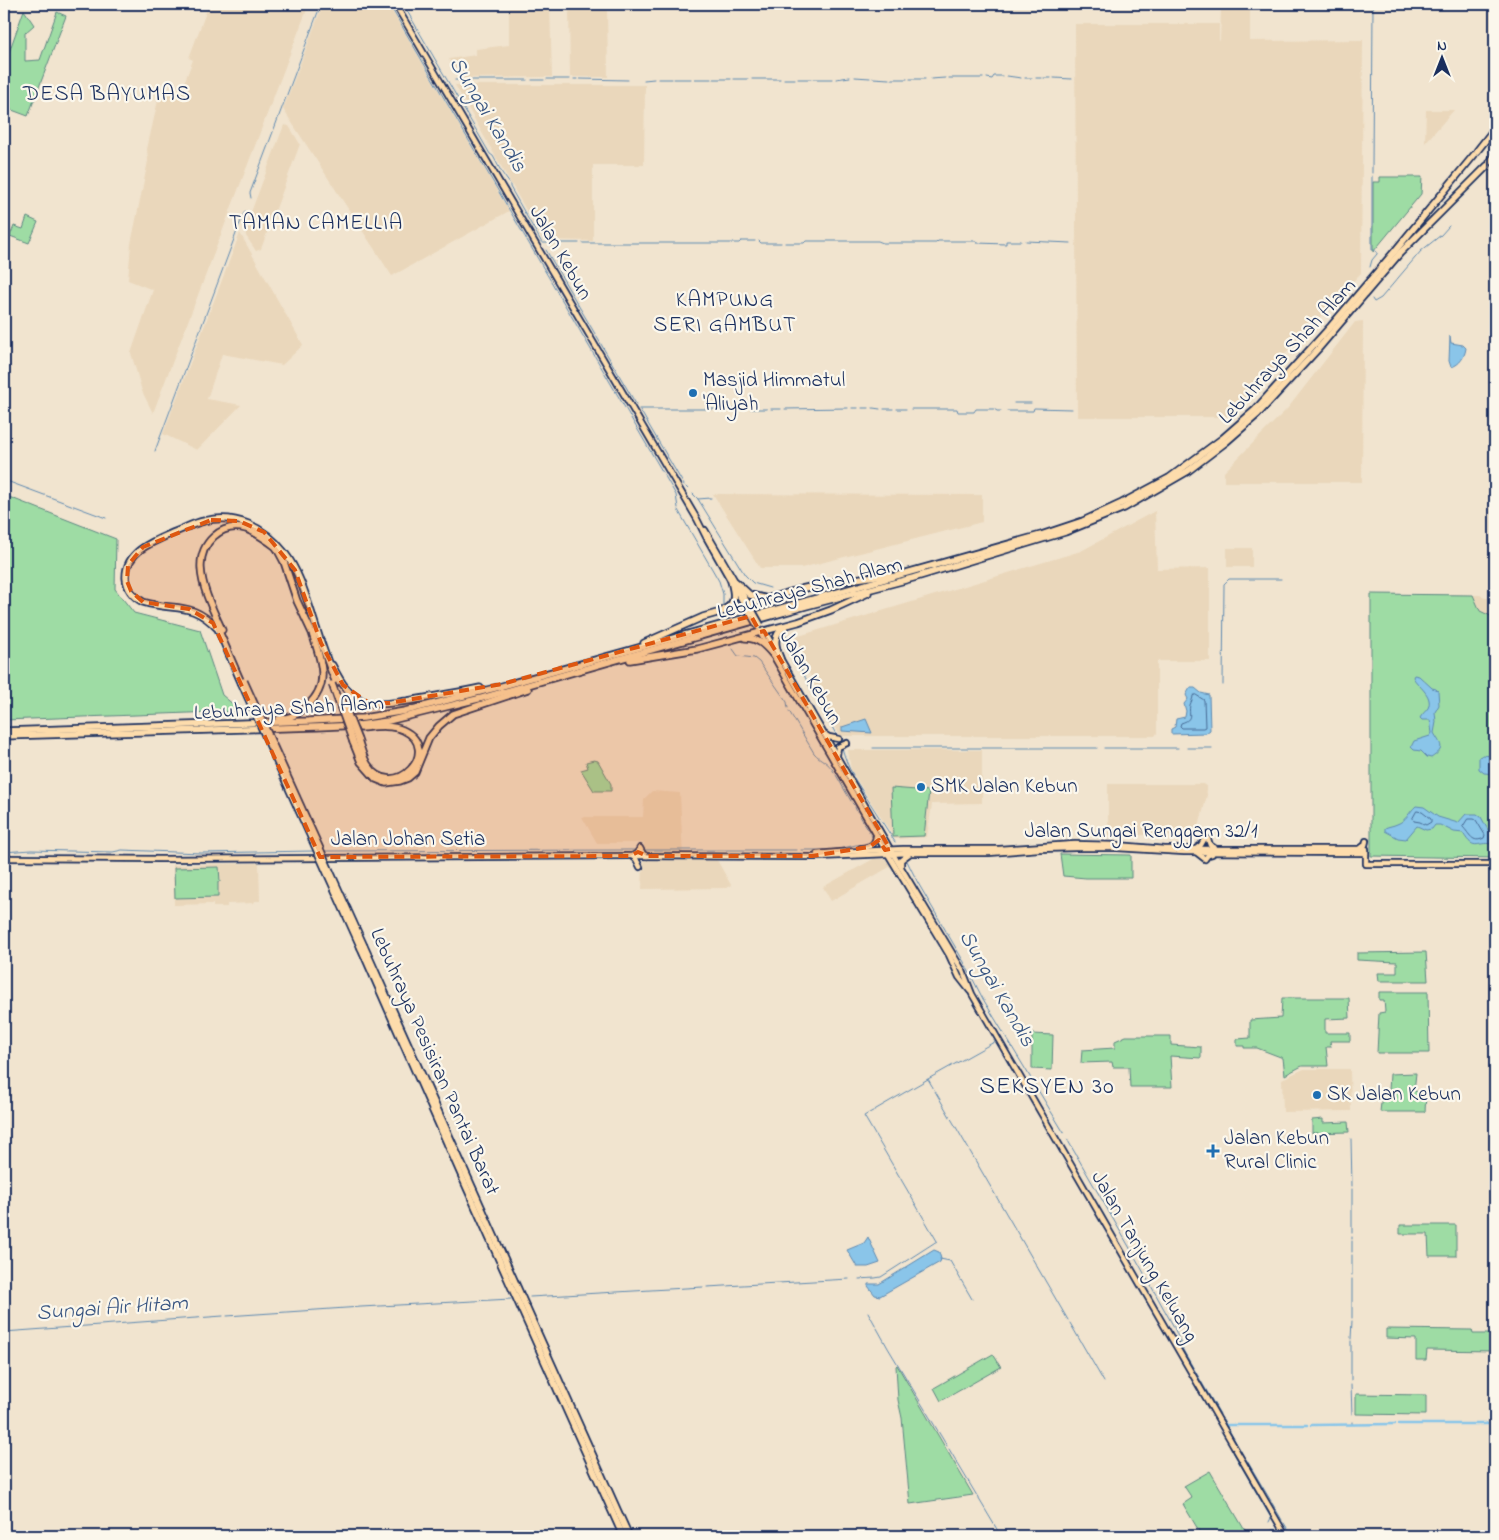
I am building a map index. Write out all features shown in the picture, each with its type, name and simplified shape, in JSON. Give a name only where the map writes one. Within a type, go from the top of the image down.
[{"type":"highway","name":"Lebuhraya Shah Alam","points":[[4,731],[309,722],[363,718],[405,711],[495,688],[1041,535],[1083,520],[1153,487],[1198,457],[1255,410],[1395,251],[1495,128]]},
{"type":"highway","name":"Lebuhraya Shah Alam","points":[[4,736],[360,725],[388,721],[587,669],[806,606],[913,578],[1085,525],[1124,508],[1155,491],[1226,442],[1264,408],[1318,349],[1400,253],[1495,155]]},
{"type":"highway","name":"Lebuhraya Pesisiran Pantai Barat","points":[[321,643],[295,570],[285,553],[271,538],[254,526],[231,519],[211,520],[189,526],[143,547],[130,561],[126,576],[127,581],[131,591],[138,599],[149,604],[177,606],[194,610],[218,629],[630,1536]]},
{"type":"highway","points":[[248,526],[264,535],[276,547],[284,562],[297,601],[334,683]]},
{"type":"highway","name":"Lebuhraya Pesisiran Pantai Barat","points":[[242,682],[210,602],[202,573],[202,553],[212,538],[227,529],[242,528],[254,532],[276,547]]},
{"type":"highway","points":[[607,656],[649,641],[695,620],[721,612],[748,607],[767,599],[817,585],[918,569]]},
{"type":"highway","points":[[321,643],[361,762],[376,779],[386,783],[400,781],[415,772],[429,738],[453,714],[587,669],[696,649],[742,637],[761,629],[789,625],[820,615],[863,595],[913,578]]},
{"type":"highway","points":[[734,582],[750,595],[767,599]]},
{"type":"highway","points":[[721,612],[732,603],[734,582]]},
{"type":"highway","points":[[778,658],[775,645],[776,637],[780,630],[789,625]]},
{"type":"highway","points":[[155,726],[287,718],[298,715],[313,701],[321,683],[322,668],[313,636]]},
{"type":"highway","points":[[742,637],[753,638],[763,643],[778,658]]},
{"type":"highway","points":[[321,643],[343,685],[352,695],[368,703],[389,704],[453,694],[544,674]]},
{"type":"highway","points":[[244,729],[330,730],[396,727],[406,732],[414,740],[418,747],[418,758],[406,774],[394,778],[385,778],[368,766],[355,741]]},
{"type":"highway","name":"Lebuhraya Pesisiran Pantai Barat","points":[[362,947],[470,1195],[623,1536]]},
{"type":"main road","name":"Jalan Kebun","points":[[395,4],[697,518],[706,537],[823,733],[889,852]]},
{"type":"main road","name":"Jalan Kebun","points":[[778,658],[876,835],[889,852]]},
{"type":"main road","points":[[823,733],[829,737],[839,739]]},
{"type":"main road","points":[[837,759],[838,747],[847,743]]},
{"type":"main road","points":[[630,856],[637,853],[640,848],[643,854],[647,856],[812,856],[869,847],[875,842],[876,835]]},
{"type":"main road","points":[[1195,851],[1207,839],[1210,845],[1217,849]]},
{"type":"main road","points":[[884,840],[903,849]]},
{"type":"main road","points":[[1360,849],[1365,845],[1366,841]]},
{"type":"main road","name":"Jalan Sungai Renggam 32/1","points":[[889,852],[989,853],[1052,844],[1095,844],[1195,851],[1295,850]]},
{"type":"main road","name":"Jalan Sungai Renggam 32/1","points":[[889,852],[903,849],[1014,849]]},
{"type":"main road","name":"Jalan Sungai Renggam 32/1","points":[[1195,851],[1217,849],[1366,851]]},
{"type":"main road","name":"Jalan Sungai Renggam 32/1","points":[[1332,851],[1360,849],[1366,851]]},
{"type":"main road","points":[[1366,851],[1366,864],[1495,864]]},
{"type":"main road","points":[[843,852],[889,852]]},
{"type":"main road","points":[[812,856],[889,852]]},
{"type":"main road","name":"Jalan Tanjung Keluang","points":[[889,852],[902,869],[956,964]]},
{"type":"main road","name":"Jalan Tanjung Keluang","points":[[889,852],[956,964],[963,971],[972,994],[1286,1536]]},
{"type":"main road","points":[[902,869],[901,860],[910,853]]},
{"type":"main road","points":[[630,856],[636,859],[640,867],[647,856]]},
{"type":"main road","name":"Jalan Johan Setia","points":[[4,858],[172,859],[630,856]]},
{"type":"highlighted area","points":[[211,520],[239,521],[264,532],[295,570],[321,643],[343,685],[369,703],[389,703],[502,684],[751,616],[760,632],[764,631],[890,849],[885,850],[879,840],[869,847],[812,856],[647,856],[638,852],[630,856],[320,857],[213,623],[189,609],[143,602],[131,591],[127,581],[128,565],[143,547]]},
{"type":"shaded area","points":[[209,4],[309,4],[153,413],[142,391],[131,353],[153,290],[128,280],[131,244],[148,161],[147,149],[161,87],[181,91],[193,60],[189,58]]},
{"type":"shaded area","points":[[323,4],[388,4],[509,211],[392,276],[283,109]]},
{"type":"shaded area","points":[[509,4],[550,4],[552,77],[459,78],[449,59],[476,55],[476,49],[509,45]]},
{"type":"shaded area","points":[[569,4],[607,4],[608,77],[570,77]]},
{"type":"shaded area","points":[[1221,10],[1250,10],[1250,41],[1363,40],[1361,273],[1226,417],[1077,417],[1075,24],[1219,24],[1220,41]]},
{"type":"shaded area","points":[[455,85],[645,85],[644,165],[593,165],[593,241],[543,240]]},
{"type":"shaded area","points":[[1426,110],[1454,110],[1425,143]]},
{"type":"shaded area","points":[[284,125],[289,126],[300,144],[261,249],[256,251],[246,236],[245,228]]},
{"type":"shaded area","points":[[240,233],[303,345],[282,365],[222,354],[207,399],[241,405],[197,450],[163,434]]},
{"type":"shaded area","points":[[1363,321],[1362,482],[1224,482],[1224,472],[1288,408],[1355,322]]},
{"type":"shaded area","points":[[713,494],[982,495],[982,522],[801,568],[760,568]]},
{"type":"shaded area","points":[[1155,511],[1157,569],[1210,568],[1210,661],[1157,661],[1157,733],[1155,736],[840,736],[792,638],[1081,551]]},
{"type":"shaded area","points":[[1227,548],[1252,548],[1252,567],[1227,567]]},
{"type":"shaded area","points":[[1473,595],[1480,595],[1495,601],[1495,618],[1480,611]]},
{"type":"shaded area","name":"SMK Jalan Kebun","points":[[848,750],[982,750],[982,803],[932,804],[927,837],[895,839],[851,771]]},
{"type":"shaded area","points":[[1108,784],[1204,784],[1207,795],[1198,831],[1193,835],[1108,835]]},
{"type":"shaded area","points":[[652,791],[680,793],[683,859],[717,860],[731,885],[726,888],[642,889],[644,843],[597,843],[582,817],[643,817],[644,799]]},
{"type":"shaded area","points":[[875,858],[885,859],[893,865],[831,901],[823,887]]},
{"type":"shaded area","points":[[259,863],[260,901],[227,904],[227,907],[213,907],[213,904],[174,905],[173,865]]},
{"type":"shaded area","name":"SK Jalan Kebun","points":[[1304,1069],[1350,1069],[1351,1111],[1283,1112],[1282,1079]]},
{"type":"green space","points":[[24,10],[34,25],[25,33],[25,61],[40,60],[57,12],[66,16],[28,116],[4,107],[4,66]]},
{"type":"green space","points":[[1380,177],[1422,177],[1421,194],[1373,252],[1373,182],[1380,182]]},
{"type":"green space","points":[[27,217],[38,222],[29,243],[10,236],[14,226],[23,229]]},
{"type":"green space","points":[[4,495],[116,539],[115,589],[134,613],[200,630],[222,695],[241,711],[4,720]]},
{"type":"green space","points":[[1371,594],[1473,595],[1480,611],[1495,618],[1495,858],[1371,856]]},
{"type":"green space","points":[[598,761],[611,784],[611,791],[594,791],[581,770],[588,768],[586,762]]},
{"type":"green space","points":[[891,788],[929,791],[924,836],[893,837]]},
{"type":"green space","points":[[1060,854],[1131,855],[1131,878],[1063,876]]},
{"type":"green space","points":[[219,867],[218,897],[175,898],[174,868]]},
{"type":"green space","points":[[1426,952],[1428,981],[1379,981],[1378,973],[1397,973],[1397,962],[1357,960],[1357,953]]},
{"type":"green space","points":[[1379,992],[1428,992],[1429,1053],[1377,1053],[1379,1013],[1385,1012],[1384,1000],[1379,1000]]},
{"type":"green space","points":[[1282,998],[1349,998],[1350,1018],[1325,1019],[1325,1033],[1350,1033],[1350,1041],[1330,1041],[1331,1047],[1326,1047],[1328,1066],[1302,1066],[1285,1075],[1283,1058],[1257,1048],[1237,1046],[1237,1039],[1250,1038],[1250,1020],[1281,1018]]},
{"type":"green space","points":[[1032,1034],[1053,1035],[1052,1070],[1032,1069]]},
{"type":"green space","points":[[1126,1036],[1171,1036],[1171,1045],[1201,1047],[1201,1058],[1170,1056],[1172,1087],[1130,1087],[1129,1067],[1113,1067],[1112,1062],[1081,1063],[1082,1050],[1115,1048],[1115,1041]]},
{"type":"green space","points":[[1416,1073],[1414,1091],[1426,1093],[1425,1112],[1380,1112],[1382,1093],[1389,1091],[1390,1074]]},
{"type":"green space","points":[[1323,1119],[1323,1123],[1348,1122],[1349,1132],[1312,1133],[1312,1120]]},
{"type":"green space","points":[[1400,1225],[1456,1225],[1456,1256],[1429,1256],[1428,1234],[1400,1234]]},
{"type":"green space","points":[[1386,1329],[1472,1330],[1473,1334],[1495,1334],[1495,1351],[1427,1350],[1426,1360],[1416,1360],[1416,1339],[1386,1338]]},
{"type":"green space","points":[[993,1354],[1001,1367],[941,1401],[934,1388]]},
{"type":"green space","points":[[897,1365],[973,1495],[910,1504],[902,1418],[898,1400]]},
{"type":"green space","points":[[1356,1394],[1426,1395],[1426,1415],[1356,1414]]},
{"type":"green space","points":[[1210,1471],[1247,1534],[1244,1536],[1202,1536],[1183,1504],[1192,1498],[1184,1486]]},
{"type":"water","points":[[1450,336],[1451,343],[1463,345],[1466,348],[1461,360],[1451,367],[1449,361]]},
{"type":"water","points":[[1414,675],[1419,676],[1438,691],[1439,705],[1435,712],[1434,733],[1441,749],[1431,758],[1411,747],[1414,741],[1430,736],[1432,733],[1430,720],[1422,720],[1420,718],[1428,708],[1429,699],[1413,677]]},
{"type":"water","points":[[1190,688],[1195,688],[1201,693],[1209,695],[1210,730],[1206,733],[1171,734],[1171,729],[1175,727],[1176,719],[1185,717],[1184,704],[1188,699],[1186,695]]},
{"type":"water","points":[[866,719],[872,733],[842,731],[842,727]]},
{"type":"water","points":[[1483,755],[1492,756],[1495,759],[1495,774],[1484,773],[1479,769],[1479,757]]},
{"type":"water","points":[[1416,806],[1424,807],[1438,817],[1458,823],[1466,814],[1477,814],[1481,817],[1488,830],[1495,833],[1495,845],[1471,843],[1463,833],[1454,832],[1440,825],[1435,825],[1432,829],[1426,830],[1417,826],[1406,839],[1398,838],[1385,831],[1385,828],[1403,821]]},
{"type":"water","points":[[868,1237],[880,1263],[868,1267],[857,1267],[847,1250],[864,1243]]},
{"type":"water","points":[[934,1250],[939,1252],[940,1262],[880,1296],[875,1295],[868,1286],[868,1284],[879,1284]]},
{"type":"waterway","points":[[251,198],[250,193],[321,4]]},
{"type":"waterway","points":[[389,4],[676,495],[678,508]]},
{"type":"waterway","name":"Sungai Kandis","points":[[403,4],[490,154],[510,184],[542,243],[579,243]]},
{"type":"waterway","points":[[1226,4],[1275,4],[1281,6],[1373,5]]},
{"type":"waterway","points":[[1372,173],[1373,4]]},
{"type":"waterway","points":[[987,78],[992,79],[994,76],[1002,76]]},
{"type":"waterway","points":[[1007,76],[1021,78]]},
{"type":"waterway","points":[[836,79],[850,77]]},
{"type":"waterway","points":[[855,77],[870,78]]},
{"type":"waterway","points":[[873,78],[889,79]]},
{"type":"waterway","points":[[931,79],[945,78]]},
{"type":"waterway","points":[[949,78],[983,78]]},
{"type":"waterway","points":[[1025,78],[1032,78]]},
{"type":"waterway","points":[[1036,78],[1042,78]]},
{"type":"waterway","points":[[1044,78],[1051,78]]},
{"type":"waterway","points":[[1054,78],[1072,79]]},
{"type":"waterway","points":[[547,79],[570,79]]},
{"type":"waterway","points":[[580,79],[628,80]]},
{"type":"waterway","points":[[644,80],[654,79]]},
{"type":"waterway","points":[[658,79],[672,79]]},
{"type":"waterway","points":[[674,79],[691,79]]},
{"type":"waterway","points":[[695,79],[711,79]]},
{"type":"waterway","points":[[714,79],[731,79]]},
{"type":"waterway","points":[[734,79],[748,79]]},
{"type":"waterway","points":[[752,79],[780,79]]},
{"type":"waterway","points":[[784,79],[795,79]]},
{"type":"waterway","points":[[798,79],[811,79]]},
{"type":"waterway","points":[[813,79],[832,79]]},
{"type":"waterway","points":[[892,79],[907,79]]},
{"type":"waterway","points":[[910,79],[925,79]]},
{"type":"waterway","points":[[455,80],[462,80]]},
{"type":"waterway","points":[[468,80],[527,80]]},
{"type":"waterway","points":[[532,80],[544,80]]},
{"type":"waterway","points":[[1370,267],[1372,260],[1377,254],[1372,249],[1372,176]]},
{"type":"waterway","points":[[155,451],[237,231],[246,212]]},
{"type":"waterway","points":[[1372,299],[1374,302],[1381,298],[1421,251],[1449,226]]},
{"type":"waterway","points":[[583,243],[739,243],[741,241],[755,241]]},
{"type":"waterway","points":[[759,241],[761,243],[781,243]]},
{"type":"waterway","points":[[785,243],[804,243],[806,241],[878,241],[883,243],[976,241],[977,243],[1006,244],[1006,241],[1021,241]]},
{"type":"waterway","points":[[1026,241],[1071,243]]},
{"type":"waterway","name":"Sungai Kandis","points":[[546,250],[636,404]]},
{"type":"waterway","points":[[1014,403],[1031,403]]},
{"type":"waterway","points":[[785,409],[848,408]]},
{"type":"waterway","points":[[852,408],[858,408]]},
{"type":"waterway","points":[[862,408],[869,408]]},
{"type":"waterway","points":[[873,408],[880,409]]},
{"type":"waterway","points":[[1007,411],[1033,411],[1034,408],[1072,409]]},
{"type":"waterway","points":[[639,409],[730,409]]},
{"type":"waterway","points":[[733,409],[738,409]]},
{"type":"waterway","points":[[751,409],[767,409]]},
{"type":"waterway","points":[[771,409],[781,409]]},
{"type":"waterway","points":[[884,409],[893,409]]},
{"type":"waterway","points":[[897,409],[906,409]]},
{"type":"waterway","points":[[911,409],[957,409],[958,412],[974,412],[976,409],[1001,411]]},
{"type":"waterway","name":"Sungai Kandis","points":[[640,410],[684,485]]},
{"type":"waterway","points":[[4,480],[106,518]]},
{"type":"waterway","name":"Sungai Kandis","points":[[693,494],[698,499],[745,575],[753,583],[770,588]]},
{"type":"waterway","points":[[698,499],[711,498]]},
{"type":"waterway","points":[[678,510],[719,581],[723,594],[723,606]]},
{"type":"waterway","points":[[1223,685],[1224,584],[1229,579],[1281,579]]},
{"type":"waterway","name":"Sungai Kandis","points":[[786,635],[787,641],[809,685],[837,736]]},
{"type":"waterway","points":[[733,649],[738,656],[754,658],[759,662],[787,702],[788,708]]},
{"type":"waterway","points":[[789,711],[814,753],[834,772]]},
{"type":"waterway","name":"Sungai Kandis","points":[[842,748],[853,775]]},
{"type":"waterway","points":[[873,748],[1097,748]]},
{"type":"waterway","points":[[1104,748],[1178,748]]},
{"type":"waterway","points":[[1187,748],[1212,748]]},
{"type":"waterway","points":[[836,775],[851,801]]},
{"type":"waterway","name":"Sungai Kandis","points":[[854,778],[895,842]]},
{"type":"waterway","points":[[855,807],[857,812]]},
{"type":"waterway","points":[[860,816],[863,821]]},
{"type":"waterway","points":[[864,823],[870,833]]},
{"type":"waterway","points":[[871,835],[874,840]]},
{"type":"waterway","points":[[801,850],[834,850],[865,845]]},
{"type":"waterway","points":[[4,852],[31,850],[113,852],[122,850],[201,853],[313,851]]},
{"type":"waterway","points":[[322,851],[636,850]]},
{"type":"waterway","points":[[643,850],[797,850]]},
{"type":"waterway","name":"Sungai Kandis","points":[[906,859],[983,999],[1064,1133]]},
{"type":"waterway","points":[[928,1079],[996,1041]]},
{"type":"waterway","points":[[859,1279],[881,1277],[937,1241],[864,1116],[928,1079],[1068,1320]]},
{"type":"waterway","name":"Sungai Kandis","points":[[1067,1139],[1174,1327],[1183,1350],[1220,1414]]},
{"type":"waterway","points":[[1351,1139],[1352,1186]]},
{"type":"waterway","points":[[1352,1189],[1352,1233]]},
{"type":"waterway","points":[[1352,1241],[1352,1252]]},
{"type":"waterway","points":[[1352,1255],[1352,1275]]},
{"type":"waterway","points":[[940,1259],[950,1261],[972,1299]]},
{"type":"waterway","points":[[707,1287],[849,1279]]},
{"type":"waterway","points":[[1352,1279],[1352,1318]]},
{"type":"waterway","points":[[530,1297],[703,1287]]},
{"type":"waterway","points":[[227,1316],[511,1299]]},
{"type":"waterway","points":[[868,1312],[947,1446]]},
{"type":"waterway","name":"Sungai Air Hitam","points":[[4,1332],[223,1316]]},
{"type":"waterway","points":[[1351,1339],[1352,1321]]},
{"type":"waterway","points":[[1070,1323],[1104,1382]]},
{"type":"waterway","points":[[1351,1341],[1351,1380]]},
{"type":"waterway","points":[[1351,1385],[1352,1414]]},
{"type":"waterway","name":"Sungai Kandis","points":[[1223,1419],[1244,1457]]},
{"type":"waterway","points":[[1311,1425],[1395,1424]]},
{"type":"waterway","points":[[1399,1424],[1495,1424]]},
{"type":"waterway","points":[[1226,1425],[1307,1425]]},
{"type":"waterway","points":[[949,1449],[1001,1536]]},
{"type":"waterway","points":[[1233,1452],[1271,1518],[1269,1522]]},
{"type":"waterway","name":"Sungai Kandis","points":[[1246,1459],[1271,1501]]},
{"type":"waterway","name":"Sungai Kandis","points":[[1272,1503],[1282,1520]]},
{"type":"waterway","name":"Sungai Kandis","points":[[1284,1523],[1292,1536]]},
{"type":"waterway","points":[[1264,1535],[1272,1530],[1279,1530],[1282,1536]]},
{"type":"place","name":"Masjid Himmatul 'Aliyah","points":[[693,393]]},
{"type":"place","name":"SMK Jalan Kebun","points":[[921,787]]},
{"type":"place","name":"SK Jalan Kebun","points":[[1317,1095]]},
{"type":"place","name":"Jalan Kebun Rural Clinic","points":[[1213,1151]]},
{"type":"district","name":"DESA BAYUMAS","points":[[107,95]]},
{"type":"district","name":"TAMAN CAMELLIA","points":[[316,224]]},
{"type":"district","name":"KAMPUNG SERI GAMBUT","points":[[725,314]]},
{"type":"district","name":"SEKSYEN 30","points":[[1047,1087]]}]
